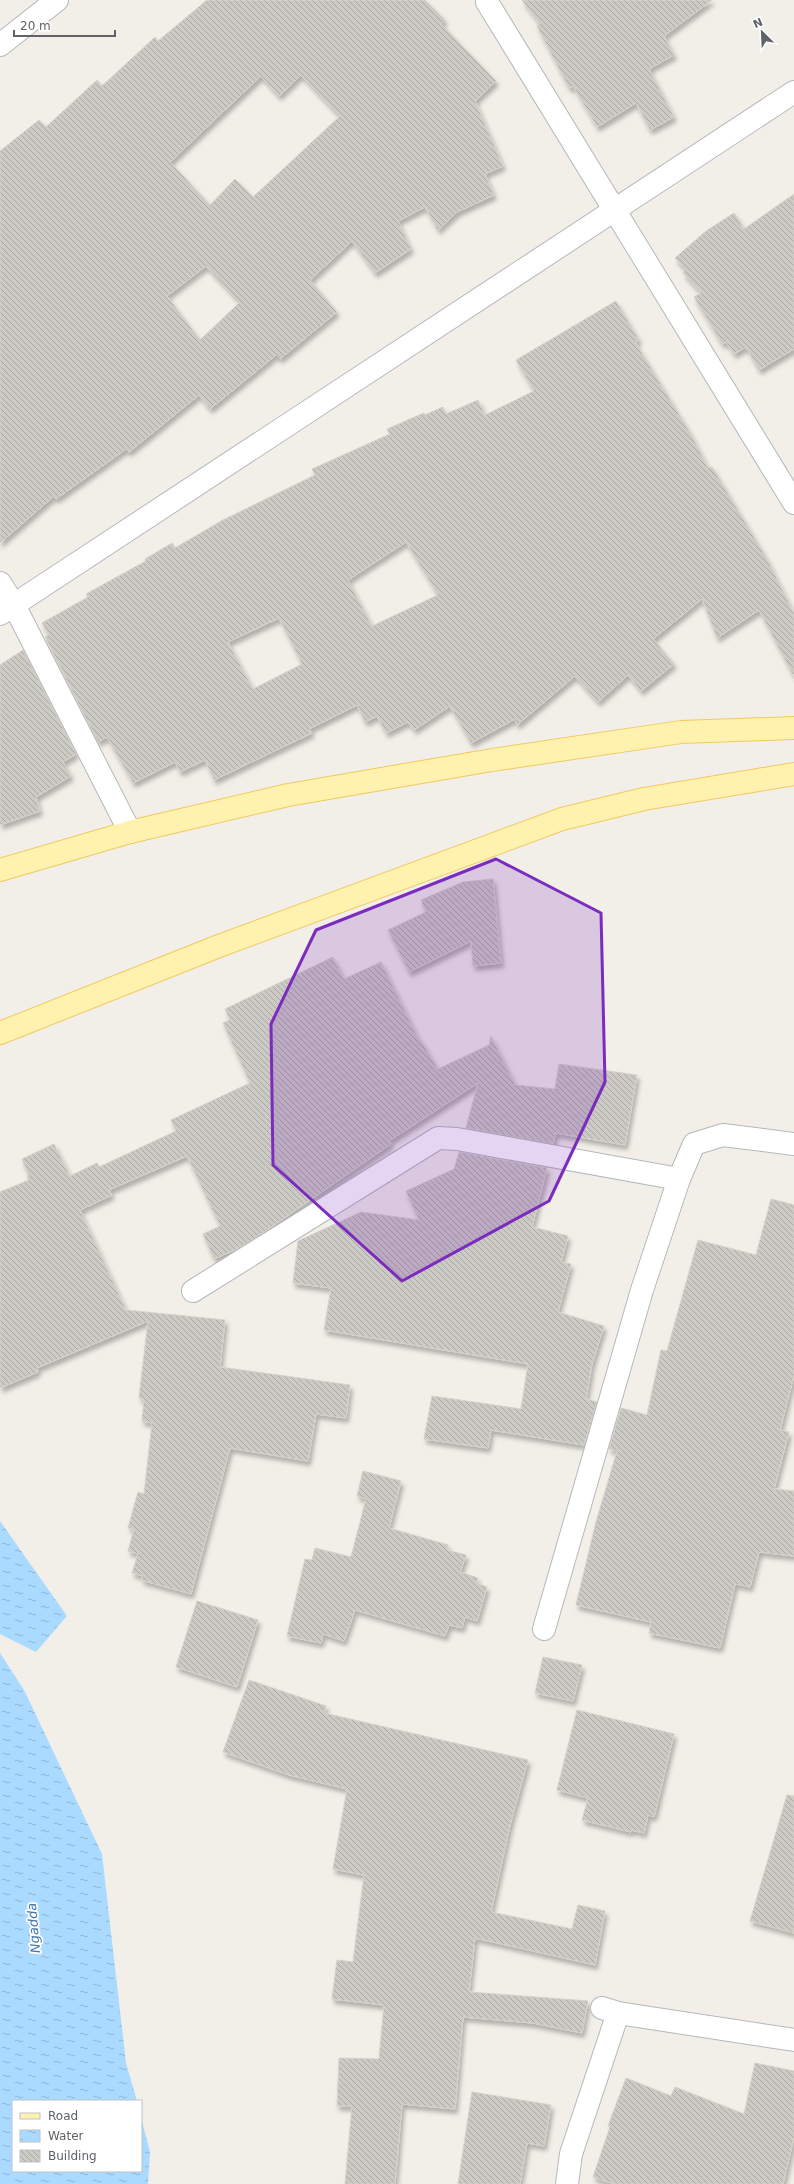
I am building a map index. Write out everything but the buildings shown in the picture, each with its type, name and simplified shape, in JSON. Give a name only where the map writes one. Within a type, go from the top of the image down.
[{"type":"main road","points":[[0,870],[130,832],[288,796],[492,760],[681,732],[794,728]]},
{"type":"main road","points":[[0,1033],[219,946],[562,819],[644,799],[794,774]]},
{"type":"street","points":[[0,45],[57,0]]},
{"type":"street","points":[[487,2],[794,503]]},
{"type":"street","points":[[7,610],[794,92]]},
{"type":"street","points":[[0,583],[7,610],[130,832]]},
{"type":"street","points":[[544,1629],[642,1290],[679,1179],[694,1144],[723,1135],[794,1144]]},
{"type":"street","points":[[193,1291],[438,1138],[457,1139],[679,1179]]},
{"type":"street","points":[[567,2184],[571,2154],[610,2010],[794,2040]]},
{"type":"highlighted area","points":[[496,859],[601,913],[605,1082],[549,1201],[402,1281],[273,1165],[271,1024],[316,930]]},
{"type":"water","points":[[0,1521],[67,1616],[36,1652],[0,1634]]},
{"type":"water","name":"Ngadda","points":[[0,1653],[24,1690],[102,1854],[126,2063],[137,2100],[12,2100],[12,2172],[142,2172],[142,2121],[150,2152],[148,2184],[0,2184]]}]
